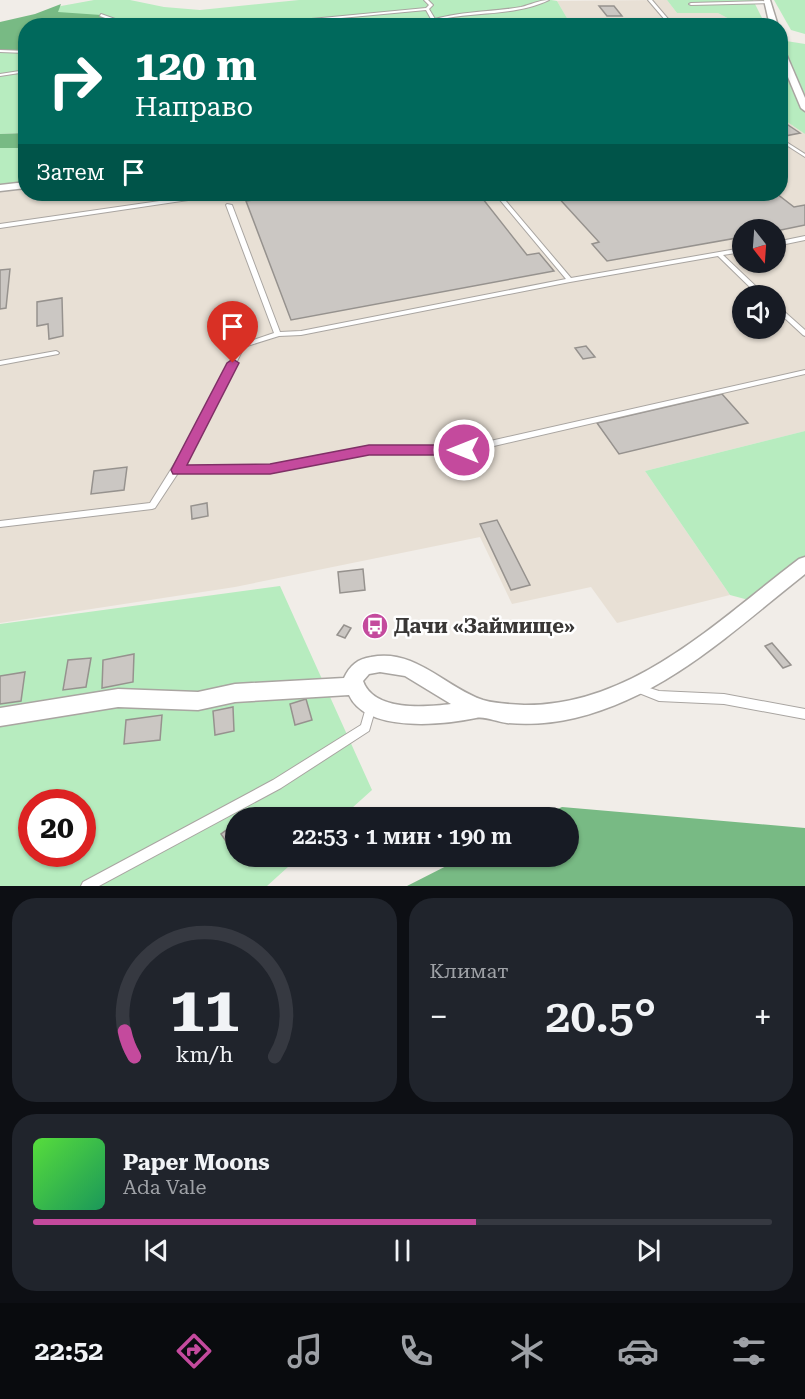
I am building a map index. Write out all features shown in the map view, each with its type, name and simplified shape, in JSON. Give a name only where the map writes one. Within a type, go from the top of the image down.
[{"type":"street","points":[[767,1],[772,18]]},
{"type":"street","points":[[788,68],[805,108]]},
{"type":"street","points":[[0,188],[18,186]]},
{"type":"street","points":[[479,708],[446,714],[396,713],[371,707],[356,695],[353,686],[356,672],[363,666],[388,662],[421,674],[479,708],[512,714],[549,713],[586,706],[636,688],[680,660],[805,564]]},
{"type":"street","points":[[0,717],[118,698],[198,701],[235,693],[353,686]]},
{"type":"lane","points":[[333,18],[427,9],[431,5],[426,0]]},
{"type":"lane","points":[[443,18],[466,11],[520,6],[547,0]]},
{"type":"lane","points":[[650,0],[665,18]]},
{"type":"lane","points":[[691,4],[767,1]]},
{"type":"lane","points":[[427,9],[432,18]]},
{"type":"lane","points":[[101,15],[109,18]]},
{"type":"lane","points":[[0,51],[18,52]]},
{"type":"lane","points":[[0,75],[18,72]]},
{"type":"lane","points":[[788,144],[805,156]]},
{"type":"lane","points":[[0,226],[168,201]]},
{"type":"lane","points":[[504,201],[570,280]]},
{"type":"lane","points":[[229,205],[278,334]]},
{"type":"lane","points":[[786,242],[805,238]]},
{"type":"lane","points":[[0,524],[152,506],[178,470],[210,412],[241,346],[278,334],[301,333],[570,280],[732,252]]},
{"type":"lane","points":[[720,255],[752,285]]},
{"type":"lane","points":[[786,316],[805,334]]},
{"type":"lane","points":[[0,363],[56,353]]},
{"type":"lane","points":[[178,470],[270,469],[369,450],[464,450],[805,372]]},
{"type":"lane","points":[[636,688],[659,696],[724,699],[805,714]]},
{"type":"lane","points":[[87,886],[297,771],[365,728],[371,707]]},
{"type":"shaded area","points":[[667,0],[677,13],[718,13],[727,18],[567,18],[557,1]]},
{"type":"shaded area","points":[[788,122],[805,134],[805,431],[645,471],[730,595],[617,623],[591,587],[512,604],[480,537],[235,587],[0,623],[0,189],[18,186],[18,201],[788,201]]},
{"type":"green space","points":[[94,0],[130,0],[164,7],[200,10],[299,0],[551,0],[557,1],[567,18],[33,18],[61,6]]},
{"type":"green space","points":[[667,0],[753,0],[762,18],[727,18],[718,13],[677,13]]},
{"type":"green space","points":[[774,0],[805,0],[805,34],[791,30],[788,18],[784,18]]},
{"type":"green space","points":[[61,4],[58,12],[101,15],[109,18],[18,18],[18,52],[0,52],[0,22],[35,14]]},
{"type":"green space","points":[[18,24],[18,133],[0,134],[0,32]]},
{"type":"green space","points":[[788,41],[805,44],[805,134],[788,122]]},
{"type":"green space","points":[[18,133],[18,148],[0,148],[0,134]]},
{"type":"green space","points":[[0,148],[18,148],[18,186],[0,189]]},
{"type":"green space","points":[[805,431],[805,564],[756,602],[730,595],[645,471]]},
{"type":"green space","points":[[280,586],[372,790],[353,807],[225,807],[225,867],[288,867],[267,886],[0,886],[0,624]]},
{"type":"green space","points":[[579,808],[805,828],[805,886],[407,886],[444,867],[579,867]]},
{"type":"building","points":[[599,6],[614,6],[622,16],[607,16]]},
{"type":"building","points":[[788,125],[800,133],[788,135]]},
{"type":"building","points":[[246,201],[485,201],[527,255],[539,253],[554,271],[291,320]]},
{"type":"building","points":[[561,201],[786,201],[794,207],[805,205],[805,225],[786,229],[786,219],[732,219],[732,239],[607,261],[592,244],[599,242]]},
{"type":"building","points":[[10,269],[6,308],[0,309],[0,270]]},
{"type":"building","points":[[62,298],[63,336],[49,339],[48,324],[37,326],[37,302]]},
{"type":"building","points":[[586,346],[595,357],[583,359],[575,348]]},
{"type":"building","points":[[722,394],[748,423],[619,454],[597,423]]},
{"type":"building","points":[[127,467],[124,490],[91,494],[94,471]]},
{"type":"building","points":[[207,503],[208,516],[192,519],[191,506]]},
{"type":"building","points":[[497,520],[530,585],[511,590],[480,524]]},
{"type":"building","points":[[363,569],[365,590],[340,593],[338,572]]},
{"type":"building","points":[[344,625],[351,628],[345,638],[337,635]]},
{"type":"building","points":[[772,643],[791,665],[783,668],[765,646]]},
{"type":"building","points":[[134,654],[133,682],[102,688],[103,660]]},
{"type":"building","points":[[91,658],[86,687],[63,690],[68,660]]},
{"type":"building","points":[[25,672],[21,701],[0,704],[0,676]]},
{"type":"building","points":[[306,699],[312,720],[295,725],[290,704]]},
{"type":"building","points":[[233,707],[234,731],[215,735],[213,711]]},
{"type":"building","points":[[162,715],[160,740],[124,744],[126,720]]},
{"type":"place","name":"Дачи «Займище»","points":[[375,626]]},
{"type":"route","points":[[233,363],[210,412],[178,470],[270,469],[369,450],[464,450]]}]
